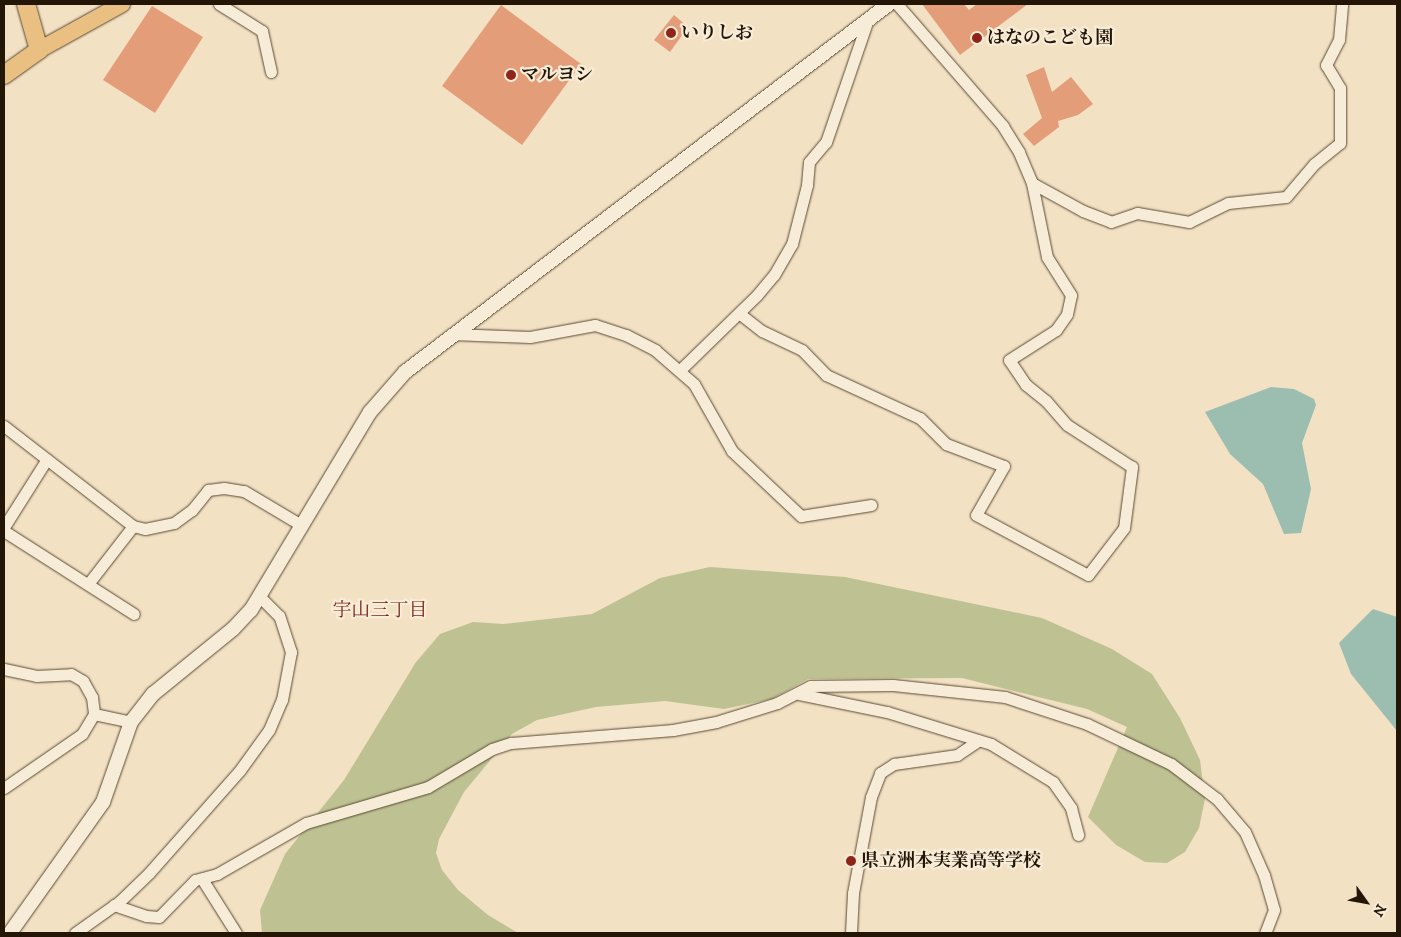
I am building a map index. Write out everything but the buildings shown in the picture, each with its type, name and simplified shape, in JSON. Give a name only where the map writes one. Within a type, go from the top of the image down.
[{"type":"highway","points":[[4,75],[39,50],[27,11]]},
{"type":"main road","points":[[39,50],[122,4]]},
{"type":"street","points":[[220,4],[262,31],[271,72]]},
{"type":"street","points":[[10,933],[103,802],[132,722],[153,694],[233,629],[260,597],[301,525],[370,412],[405,372],[451,334],[889,4]]},
{"type":"street","points":[[740,314],[762,331],[802,350],[826,376],[920,418],[946,444],[1004,466],[976,515],[1088,575],[1124,528],[1132,467],[1067,426],[1046,401],[1026,385],[1009,360],[1056,330],[1067,314],[1070,295],[1047,257],[1032,183],[1019,152],[1003,126],[896,4]]},
{"type":"street","points":[[1032,183],[1083,211],[1112,222],[1137,213],[1189,222],[1228,203],[1286,197],[1314,164],[1340,143],[1340,88],[1326,65],[1339,40],[1342,4]]},
{"type":"street","points":[[680,370],[716,331],[740,314],[774,275],[792,244],[807,184],[809,162],[826,142],[869,18]]},
{"type":"street","points":[[451,334],[530,337],[595,325],[626,335],[655,350],[694,384],[732,451],[801,516],[871,505]]},
{"type":"street","points":[[4,426],[133,526],[145,530],[174,523],[192,510],[208,490],[224,488],[244,492],[301,525]]},
{"type":"street","points":[[4,527],[47,459]]},
{"type":"street","points":[[88,584],[133,526]]},
{"type":"street","points":[[4,531],[134,614]]},
{"type":"street","points":[[75,933],[114,905],[149,873],[234,777],[269,730],[282,700],[291,652],[279,616],[260,597]]},
{"type":"street","points":[[4,669],[36,676],[71,674],[83,680],[92,697],[94,714],[82,734],[4,788]]},
{"type":"street","points":[[114,905],[146,916],[159,917],[196,880],[202,879],[306,823],[428,787],[492,749],[511,743],[673,730],[716,722],[799,694],[810,686],[893,685],[1005,697],[1087,724],[1141,748],[1171,764],[1233,814],[1264,875],[1274,910],[1265,933]]},
{"type":"street","points":[[799,694],[888,712],[976,742],[991,744],[1053,782],[1071,808],[1078,835]]},
{"type":"street","points":[[94,714],[132,722]]},
{"type":"street","points":[[851,933],[854,893],[869,806],[880,774],[894,764],[957,755],[976,742]]},
{"type":"street","points":[[202,879],[236,933]]},
{"type":"green space","points":[[710,567],[845,577],[1042,618],[1112,649],[1152,674],[1180,718],[1200,760],[1205,799],[1199,828],[1185,852],[1167,863],[1145,862],[1116,845],[1088,817],[1127,727],[1087,709],[962,678],[808,679],[772,699],[724,709],[665,701],[596,707],[537,720],[512,734],[464,792],[439,839],[436,853],[442,870],[458,890],[488,915],[518,933],[262,933],[260,910],[285,854],[344,780],[416,662],[440,634],[473,622],[503,624],[592,614],[660,578]]},
{"type":"shaded area","points":[[1271,387],[1294,389],[1314,399],[1316,405],[1302,443],[1311,489],[1301,533],[1284,534],[1263,484],[1230,454],[1205,412]]},
{"type":"shaded area","points":[[1373,609],[1397,617],[1397,731],[1351,674],[1339,643]]},
{"type":"place","name":"いりしお","points":[[671,33]]},
{"type":"place","name":"はなのこども園","points":[[977,38]]},
{"type":"place","name":"マルヨシ","points":[[511,75]]},
{"type":"place","name":"県立洲本実業高等学校","points":[[851,861]]},
{"type":"district","name":"宇山三丁目","points":[[380,611]]}]
